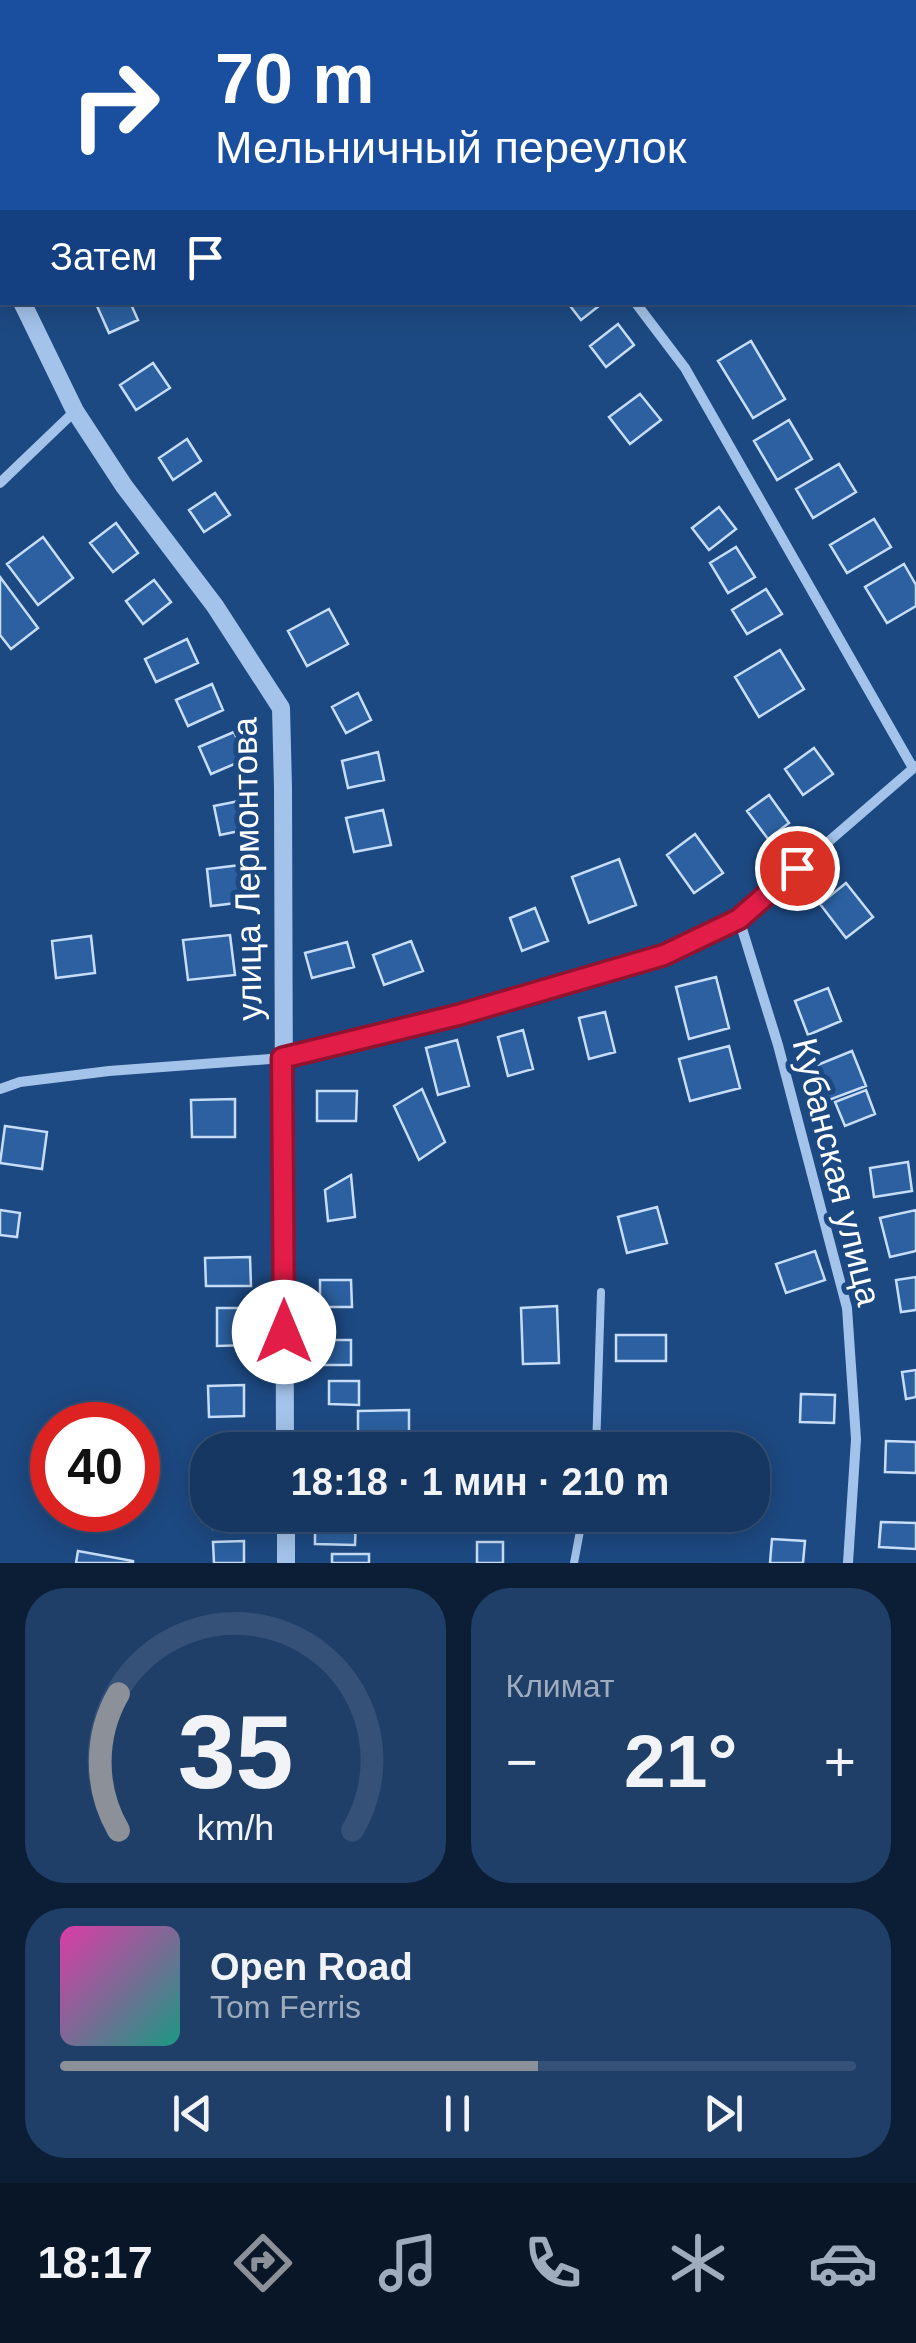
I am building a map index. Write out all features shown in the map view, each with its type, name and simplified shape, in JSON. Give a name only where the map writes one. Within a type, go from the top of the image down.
[{"type":"street","name":"улица Лермонтова","points":[[23,305],[76,411],[124,486],[216,606],[281,708],[286,1432]]},
{"type":"street","points":[[0,1090],[20,1082],[108,1071],[282,1058],[458,1015],[664,955],[739,919],[915,766],[686,368],[637,305]]},
{"type":"street","points":[[0,483],[76,411]]},
{"type":"street","name":"Кубанская улица","points":[[739,919],[778,1045],[847,1308],[856,1439],[848,1563]]},
{"type":"street","points":[[286,1532],[286,1563]]},
{"type":"lane","points":[[597,1432],[601,1292]]},
{"type":"lane","points":[[574,1563],[580,1532]]},
{"type":"building","points":[[131,305],[138,320],[109,333],[97,306]]},
{"type":"building","points":[[569,305],[600,305],[581,320]]},
{"type":"building","points":[[618,324],[634,345],[606,367],[590,346]]},
{"type":"building","points":[[751,341],[785,399],[753,418],[718,361]]},
{"type":"building","points":[[153,363],[170,388],[136,410],[120,385]]},
{"type":"building","points":[[640,394],[661,420],[630,444],[609,417]]},
{"type":"building","points":[[789,420],[812,459],[777,480],[754,441]]},
{"type":"building","points":[[187,439],[201,461],[173,480],[159,458]]},
{"type":"building","points":[[839,464],[856,492],[813,518],[796,489]]},
{"type":"building","points":[[215,493],[230,515],[204,532],[189,510]]},
{"type":"building","points":[[719,507],[736,529],[709,550],[692,528]]},
{"type":"building","points":[[874,519],[891,547],[847,573],[830,545]]},
{"type":"building","points":[[116,523],[138,553],[113,572],[90,543]]},
{"type":"building","points":[[43,537],[73,578],[38,605],[7,564]]},
{"type":"building","points":[[736,547],[755,577],[728,593],[710,563]]},
{"type":"building","points":[[904,564],[916,585],[916,606],[887,623],[865,587]]},
{"type":"building","points":[[0,577],[38,628],[11,649],[0,635]]},
{"type":"building","points":[[154,580],[171,602],[143,624],[126,601]]},
{"type":"building","points":[[766,589],[782,614],[747,634],[732,610]]},
{"type":"building","points":[[329,609],[348,644],[307,666],[288,631]]},
{"type":"building","points":[[187,639],[198,663],[156,682],[145,659]]},
{"type":"building","points":[[780,650],[804,689],[759,717],[735,677]]},
{"type":"building","points":[[212,684],[223,710],[188,726],[176,700]]},
{"type":"building","points":[[358,693],[371,720],[346,733],[332,707]]},
{"type":"building","points":[[234,732],[246,759],[211,774],[199,747]]},
{"type":"building","points":[[814,748],[833,774],[803,795],[785,769]]},
{"type":"building","points":[[378,752],[384,780],[348,788],[342,761]]},
{"type":"building","points":[[769,795],[789,823],[768,839],[747,811]]},
{"type":"building","points":[[244,800],[249,829],[220,835],[214,806]]},
{"type":"building","points":[[383,810],[391,845],[354,852],[346,818]]},
{"type":"building","points":[[695,834],[723,873],[694,893],[667,855]]},
{"type":"building","points":[[619,859],[636,905],[589,923],[572,877]]},
{"type":"building","points":[[241,865],[245,902],[211,906],[207,869]]},
{"type":"building","points":[[846,883],[873,917],[846,938],[820,904]]},
{"type":"building","points":[[535,908],[548,941],[522,951],[510,918]]},
{"type":"building","points":[[230,935],[235,975],[188,980],[183,940]]},
{"type":"building","points":[[91,936],[95,973],[56,978],[52,941]]},
{"type":"building","points":[[411,941],[423,971],[384,985],[373,955]]},
{"type":"building","points":[[347,942],[354,967],[312,978],[305,953]]},
{"type":"building","points":[[716,977],[729,1028],[689,1039],[676,987]]},
{"type":"building","points":[[828,988],[841,1021],[808,1035],[795,1001]]},
{"type":"building","points":[[605,1012],[615,1052],[589,1059],[579,1018]]},
{"type":"building","points":[[523,1030],[533,1069],[508,1076],[498,1037]]},
{"type":"building","points":[[457,1040],[469,1086],[438,1095],[426,1048]]},
{"type":"building","points":[[729,1046],[740,1088],[690,1101],[679,1059]]},
{"type":"building","points":[[852,1051],[866,1086],[829,1100],[815,1066]]},
{"type":"building","points":[[422,1089],[445,1142],[419,1160],[394,1106]]},
{"type":"building","points":[[866,1090],[875,1114],[845,1126],[835,1102]]},
{"type":"building","points":[[317,1091],[357,1091],[356,1121],[317,1121]]},
{"type":"building","points":[[235,1099],[235,1137],[192,1137],[191,1100]]},
{"type":"building","points":[[5,1126],[47,1132],[42,1169],[0,1163]]},
{"type":"building","points":[[908,1162],[912,1191],[874,1197],[870,1168]]},
{"type":"building","points":[[351,1175],[355,1217],[328,1221],[325,1190]]},
{"type":"building","points":[[657,1207],[667,1243],[627,1253],[618,1217]]},
{"type":"building","points":[[0,1210],[20,1213],[17,1237],[0,1235]]},
{"type":"building","points":[[916,1210],[916,1251],[890,1257],[880,1218]]},
{"type":"building","points":[[815,1251],[825,1280],[786,1293],[776,1264]]},
{"type":"building","points":[[250,1257],[251,1286],[206,1286],[205,1258]]},
{"type":"building","points":[[916,1277],[916,1310],[901,1312],[896,1280]]},
{"type":"building","points":[[320,1280],[351,1280],[352,1307],[320,1307]]},
{"type":"building","points":[[557,1306],[559,1363],[523,1364],[521,1308]]},
{"type":"building","points":[[217,1308],[250,1308],[250,1345],[217,1346]]},
{"type":"building","points":[[616,1335],[666,1335],[666,1361],[616,1361]]},
{"type":"building","points":[[322,1340],[351,1340],[351,1365],[322,1365]]},
{"type":"building","points":[[916,1370],[916,1397],[906,1399],[902,1372]]},
{"type":"building","points":[[329,1381],[359,1381],[359,1405],[329,1404]]},
{"type":"building","points":[[244,1385],[244,1416],[209,1417],[208,1386]]},
{"type":"building","points":[[801,1394],[835,1395],[834,1423],[800,1422]]},
{"type":"building","points":[[409,1410],[409,1432],[358,1432],[358,1411]]},
{"type":"building","points":[[886,1441],[916,1442],[916,1473],[885,1472]]},
{"type":"building","points":[[881,1522],[916,1523],[916,1549],[879,1547]]},
{"type":"building","points":[[315,1532],[355,1532],[355,1545],[315,1544]]},
{"type":"building","points":[[772,1539],[805,1541],[803,1563],[770,1563]]},
{"type":"building","points":[[244,1541],[244,1563],[214,1563],[213,1542]]},
{"type":"building","points":[[477,1542],[503,1542],[503,1563],[477,1563]]},
{"type":"building","points":[[78,1551],[133,1561],[133,1563],[76,1563]]},
{"type":"building","points":[[332,1554],[369,1554],[369,1563],[332,1563]]},
{"type":"route","points":[[284,1332],[282,1058],[458,1015],[664,955],[739,919],[797,868]]}]
